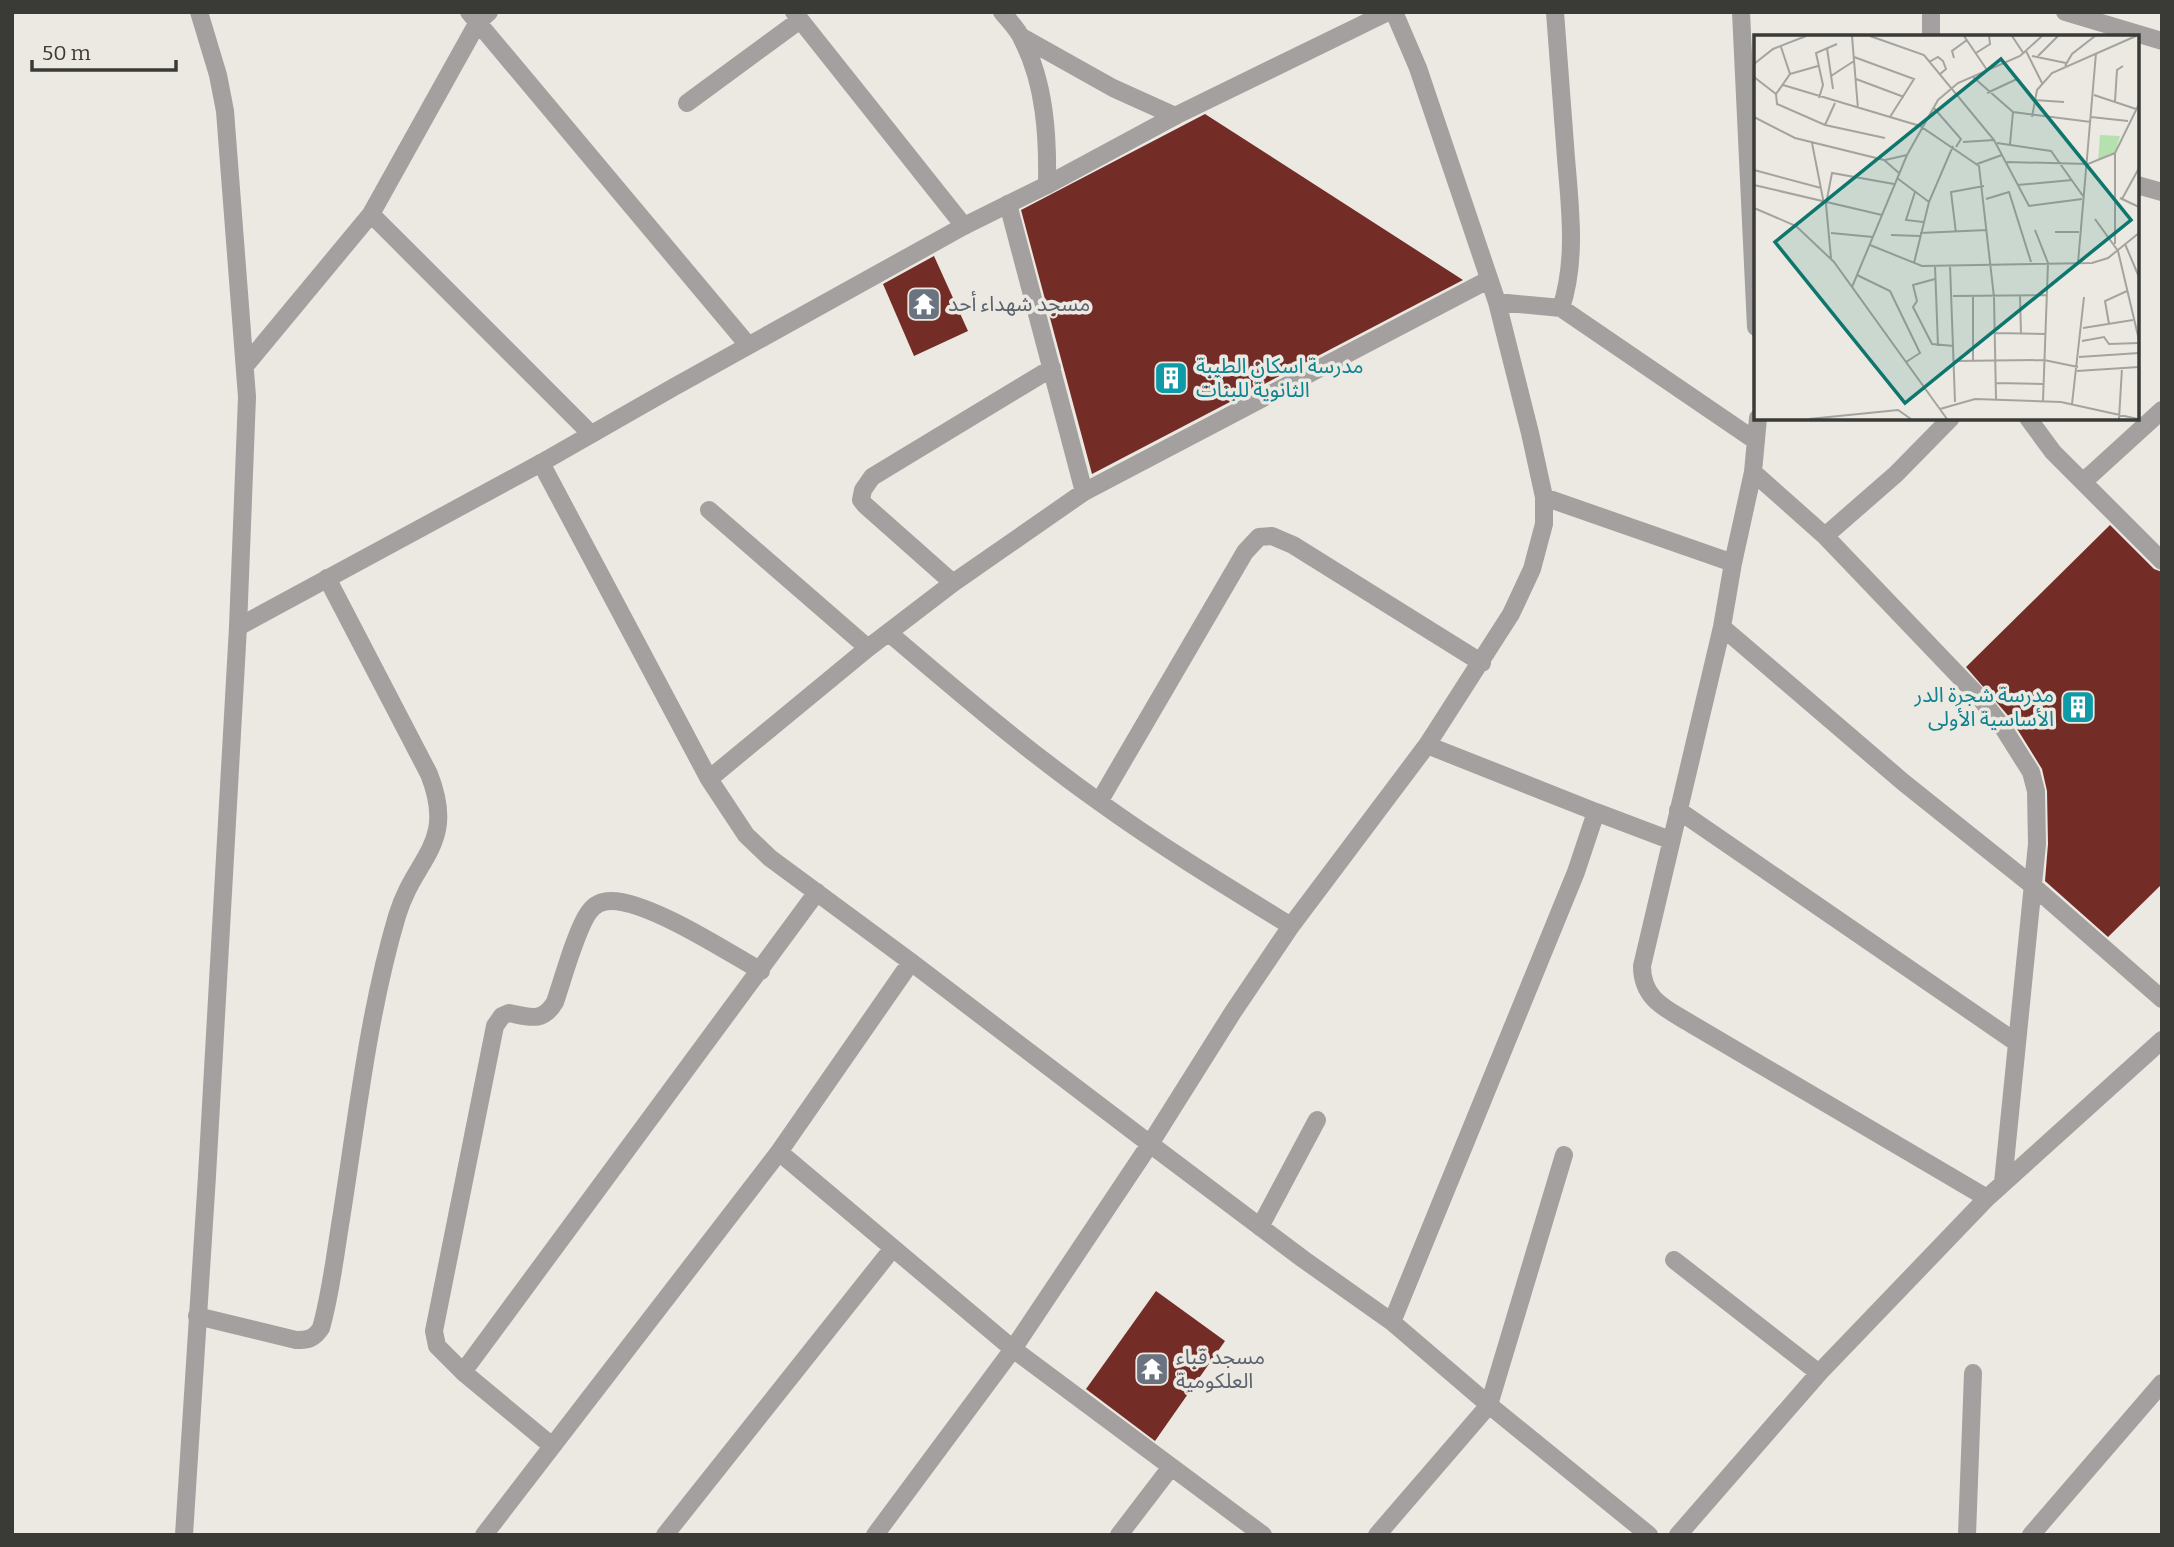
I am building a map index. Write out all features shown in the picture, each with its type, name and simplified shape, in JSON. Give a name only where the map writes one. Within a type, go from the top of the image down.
[{"type":"street","points":[[184,1535],[207,1176],[247,421],[225,111],[200,12]]},
{"type":"street","points":[[1002,12],[1022,37],[1034,71],[1044,111],[1048,147],[1046,185]]},
{"type":"street","points":[[238,627],[541,463],[964,226],[1175,116],[1388,12]]},
{"type":"street","points":[[875,1535],[1013,1349],[1291,926],[1427,745],[1482,663],[1511,614],[1532,569],[1544,524],[1544,497],[1497,302],[1418,68],[1394,12]]},
{"type":"street","points":[[1555,12],[1570,210],[1569,278],[1561,308]]},
{"type":"street","points":[[1741,12],[1754,285]]},
{"type":"street","points":[[1931,12],[1931,35]]},
{"type":"street","points":[[2065,12],[2162,41]]},
{"type":"street","points":[[245,366],[371,214],[479,16],[748,345]]},
{"type":"street","points":[[687,103],[797,16],[964,226]]},
{"type":"street","points":[[1022,37],[1113,88],[1175,116]]},
{"type":"street","points":[[2139,186],[2162,192]]},
{"type":"street","points":[[1008,204],[1084,492]]},
{"type":"street","points":[[371,214],[591,434]]},
{"type":"street","points":[[709,779],[868,648],[953,583],[1084,492],[1488,280]]},
{"type":"street","points":[[1497,302],[1561,308],[1756,441]]},
{"type":"street","points":[[953,583],[865,505],[861,500],[863,490],[872,477],[1052,368]]},
{"type":"street","points":[[2082,482],[2162,410]]},
{"type":"street","points":[[1758,420],[1753,472],[1722,627],[1642,966],[1644,987],[1652,998],[1693,1025],[1987,1198]]},
{"type":"street","points":[[1825,536],[1896,474],[1949,420]]},
{"type":"street","points":[[2029,420],[2053,452],[2162,561]]},
{"type":"street","points":[[541,463],[709,779],[746,835],[770,858],[911,961],[1260,1227],[1392,1322],[1489,1405],[1650,1535]]},
{"type":"street","points":[[1753,472],[1825,536],[1980,698],[2020,750],[2031,772],[2036,791],[2038,823],[2003,1183]]},
{"type":"street","points":[[1544,497],[1733,563]]},
{"type":"street","points":[[709,509],[868,648]]},
{"type":"street","points":[[1099,802],[1245,552],[1259,537],[1272,536],[1293,545],[1482,663]]},
{"type":"street","points":[[197,1316],[296,1340],[309,1339],[317,1335],[321,1328],[390,940],[399,909],[427,856],[439,824],[438,796],[429,774],[327,578]]},
{"type":"street","points":[[1722,627],[1903,782],[2033,886],[2162,999]]},
{"type":"street","points":[[889,634],[1023,744],[1099,802],[1291,926]]},
{"type":"street","points":[[1427,745],[1670,840]]},
{"type":"street","points":[[1678,810],[2017,1043]]},
{"type":"street","points":[[1392,1322],[1576,872],[1596,812]]},
{"type":"street","points":[[463,1372],[817,892]]},
{"type":"street","points":[[552,1446],[463,1372],[437,1346],[433,1331],[494,1031],[499,1020],[509,1013],[534,1018],[547,1013],[555,1002],[589,911],[598,903],[610,901],[632,904],[683,927],[761,971]]},
{"type":"street","points":[[485,1535],[779,1152],[911,961]]},
{"type":"street","points":[[1678,1535],[1819,1373],[1987,1198],[2162,1040]]},
{"type":"street","points":[[1260,1227],[1317,1120]]},
{"type":"street","points":[[779,1152],[1013,1349],[1263,1535]]},
{"type":"street","points":[[1377,1535],[1489,1405],[1564,1155]]},
{"type":"street","points":[[665,1535],[893,1248]]},
{"type":"street","points":[[1674,1260],[1819,1373]]},
{"type":"street","points":[[1967,1535],[1973,1373]]},
{"type":"street","points":[[2031,1535],[2162,1383]]},
{"type":"street","points":[[1119,1535],[1171,1467]]},
{"type":"building","name":"مدرسة اسكان الطيبة الثانوية للبنات","points":[[1205,114],[1463,280],[1092,474],[1021,210]]},
{"type":"building","name":"مسجد شهداء أحد","points":[[934,256],[968,331],[914,356],[883,284]]},
{"type":"building","name":"مدرسة شجرة الدر الأساسية الأولى","points":[[2110,525],[2154,569],[2162,572],[2162,884],[2108,937],[2045,881],[2048,844],[2047,791],[2042,769],[2011,719],[1966,667]]},
{"type":"building","name":"مسجد قباء العلكومية","points":[[1156,1291],[1225,1341],[1155,1441],[1086,1389]]},
{"type":"place","name":"مسجد شهداء أحد","points":[[924,304]]},
{"type":"place","name":"مدرسة اسكان الطيبة الثانوية للبنات","points":[[1171,378]]},
{"type":"place","name":"مدرسة شجرة الدر الأساسية الأولى","points":[[2078,707]]},
{"type":"place","name":"مسجد قباء العلكومية","points":[[1152,1369]]}]
